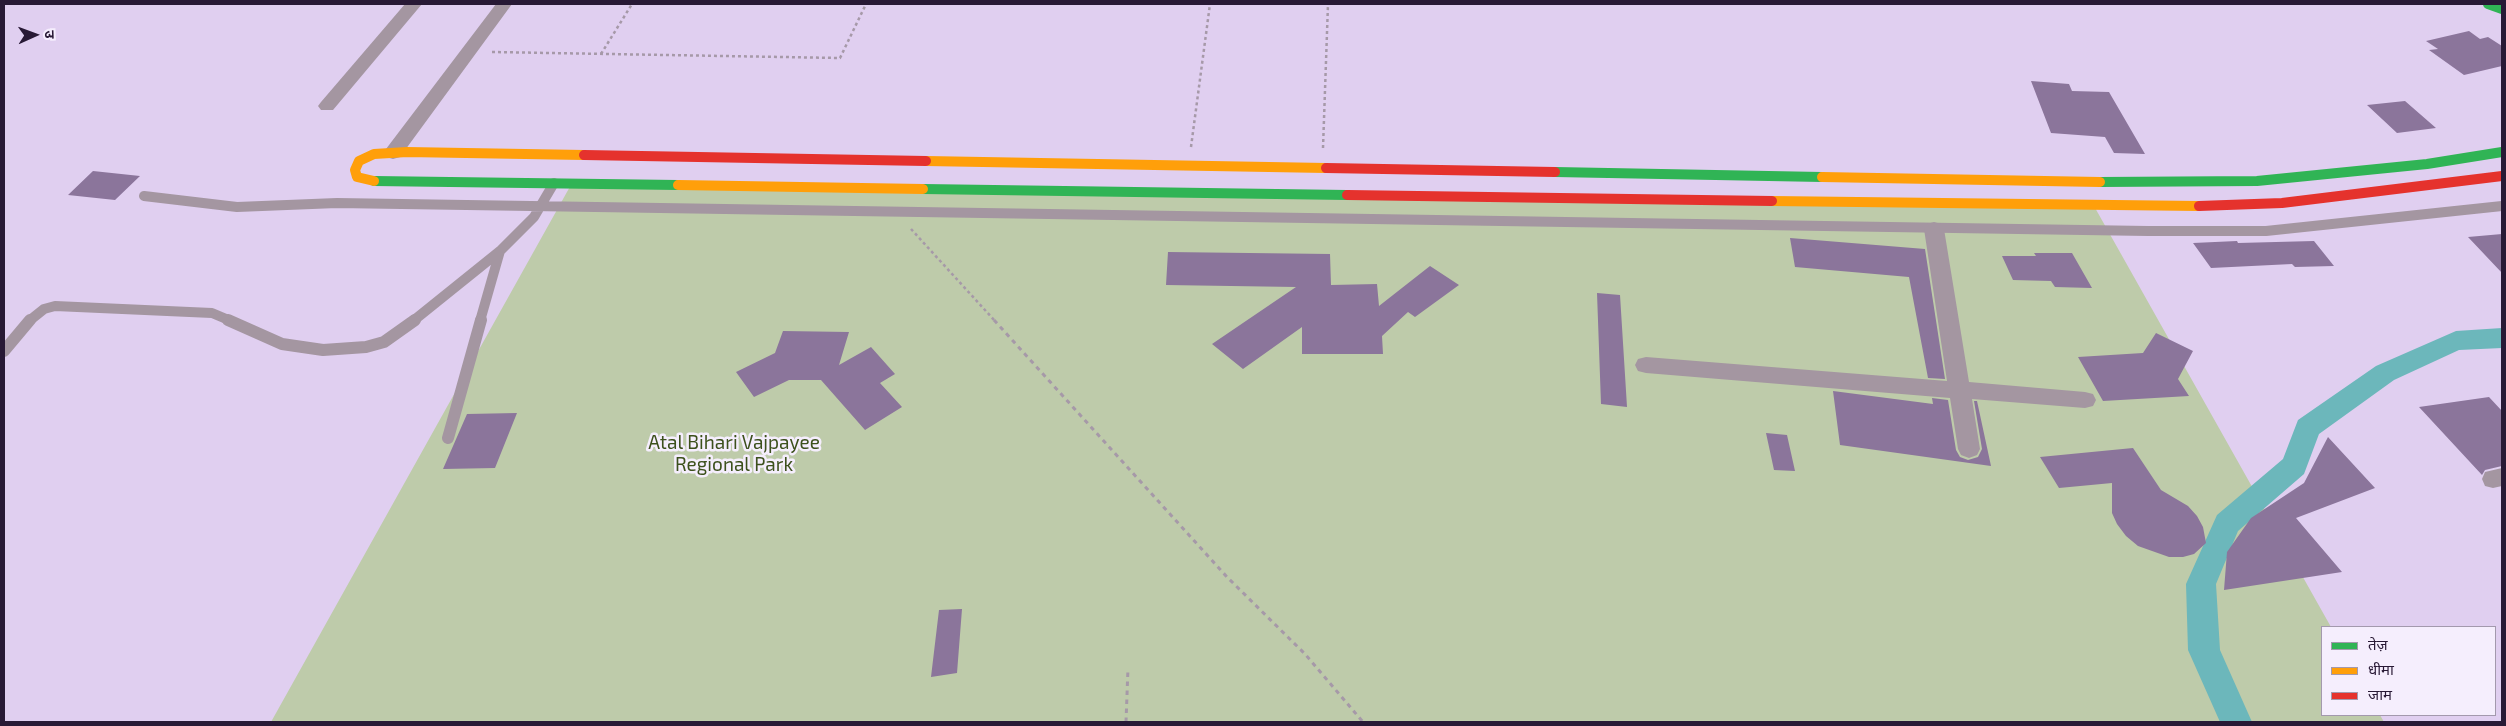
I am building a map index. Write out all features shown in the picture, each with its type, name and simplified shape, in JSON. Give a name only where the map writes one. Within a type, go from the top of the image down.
[{"type":"street","points":[[327,106],[414,4]]},
{"type":"street","points":[[394,153],[504,4]]},
{"type":"street","points":[[2488,4],[2502,9]]},
{"type":"street","points":[[2502,152],[2427,164],[2258,181],[2148,182],[394,153],[374,154],[359,161],[354,170],[357,177],[376,181],[2184,208],[2282,203],[2502,176]]},
{"type":"street","points":[[1934,229],[1969,449]]},
{"type":"street","points":[[1646,365],[2085,400]]},
{"type":"lane","points":[[4,351],[33,316],[44,309],[55,306],[212,313],[282,344],[323,350],[366,347],[384,342],[399,333],[500,251],[542,206],[554,183]]},
{"type":"lane","points":[[144,196],[237,207],[337,203],[1934,229],[2266,231],[2502,206]]},
{"type":"lane","points":[[448,438],[500,251]]},
{"type":"path","points":[[601,54],[632,4]]},
{"type":"path","points":[[468,52],[840,58],[866,4]]},
{"type":"path","points":[[1188,166],[1210,4]]},
{"type":"path","points":[[1322,169],[1328,4]]},
{"type":"path","points":[[895,212],[1227,577],[1305,654],[1363,722]]},
{"type":"path","points":[[1126,722],[1128,668]]},
{"type":"green space","name":"Atal Bihari Vajpayee Regional Park","points":[[572,183],[2094,206],[2330,626],[2321,626],[2321,716],[2381,716],[2384,722],[271,722]]},
{"type":"building","points":[[2469,31],[2480,39],[2488,37],[2502,46],[2502,66],[2464,75],[2429,50],[2438,49],[2426,41]]},
{"type":"building","points":[[2031,81],[2069,84],[2072,91],[2109,92],[2145,154],[2114,153],[2105,137],[2051,133]]},
{"type":"building","points":[[2405,101],[2436,128],[2397,133],[2367,105]]},
{"type":"building","points":[[93,171],[140,176],[115,200],[68,195]]},
{"type":"building","points":[[2502,234],[2502,273],[2468,237]]},
{"type":"building","points":[[1790,238],[1925,249],[1945,379],[1928,378],[1909,277],[1795,267]]},
{"type":"building","points":[[2237,241],[2238,243],[2314,241],[2334,266],[2295,267],[2292,264],[2211,268],[2193,243]]},
{"type":"building","points":[[1168,252],[1330,254],[1331,285],[1377,284],[1379,306],[1430,266],[1459,285],[1415,317],[1408,312],[1382,336],[1383,354],[1302,354],[1302,327],[1243,369],[1212,344],[1296,287],[1166,285]]},
{"type":"building","points":[[2034,253],[2072,253],[2092,288],[2055,287],[2051,281],[2013,280],[2002,256],[2036,256]]},
{"type":"building","points":[[1597,293],[1620,295],[1627,407],[1601,404]]},
{"type":"building","points":[[783,331],[849,332],[839,365],[871,347],[895,374],[880,383],[902,407],[865,430],[821,380],[789,380],[754,397],[736,372],[775,353]]},
{"type":"building","points":[[2156,333],[2193,351],[2178,379],[2189,396],[2103,401],[2078,357],[2143,353]]},
{"type":"building","points":[[1833,391],[1933,404],[1932,398],[1948,400],[1956,450],[1960,457],[1968,460],[1978,457],[1982,449],[1974,401],[1977,401],[1991,466],[1840,445]]},
{"type":"building","points":[[2489,397],[2502,411],[2502,466],[2485,470],[2482,475],[2419,407]]},
{"type":"building","points":[[517,413],[495,468],[443,469],[467,414]]},
{"type":"building","points":[[1766,433],[1787,435],[1795,471],[1774,470]]},
{"type":"building","points":[[2328,437],[2375,488],[2296,518],[2342,572],[2224,590],[2227,552],[2251,518],[2304,483]]},
{"type":"building","points":[[2133,448],[2161,490],[2188,506],[2197,516],[2203,527],[2206,543],[2194,554],[2183,557],[2169,557],[2138,546],[2126,536],[2112,513],[2112,483],[2059,488],[2040,457]]},
{"type":"building","points":[[962,609],[957,673],[931,677],[939,610]]},
{"type":"waterway","points":[[2236,722],[2204,650],[2201,584],[2227,523],[2294,466],[2308,428],[2385,373],[2456,341],[2502,338]]},
{"type":"traffic: fast","points":[[2488,4],[2502,9]]},
{"type":"traffic: fast","points":[[2100,182],[2257,181],[2427,164],[2502,152]]},
{"type":"traffic: fast","points":[[1555,172],[1822,177]]},
{"type":"traffic: fast","points":[[374,181],[678,185]]},
{"type":"traffic: fast","points":[[923,189],[1347,195]]},
{"type":"traffic: slow","points":[[374,181],[357,177],[355,170],[359,161],[374,154],[407,152],[584,155]]},
{"type":"traffic: slow","points":[[926,161],[1326,168]]},
{"type":"traffic: slow","points":[[1822,177],[2100,182]]},
{"type":"traffic: slow","points":[[678,185],[923,189]]},
{"type":"traffic: slow","points":[[1772,201],[2199,206]]},
{"type":"traffic: jam","points":[[584,155],[926,161]]},
{"type":"traffic: jam","points":[[1326,168],[1555,172]]},
{"type":"traffic: jam","points":[[2199,206],[2282,203],[2502,176]]},
{"type":"traffic: jam","points":[[1347,195],[1772,201]]}]
